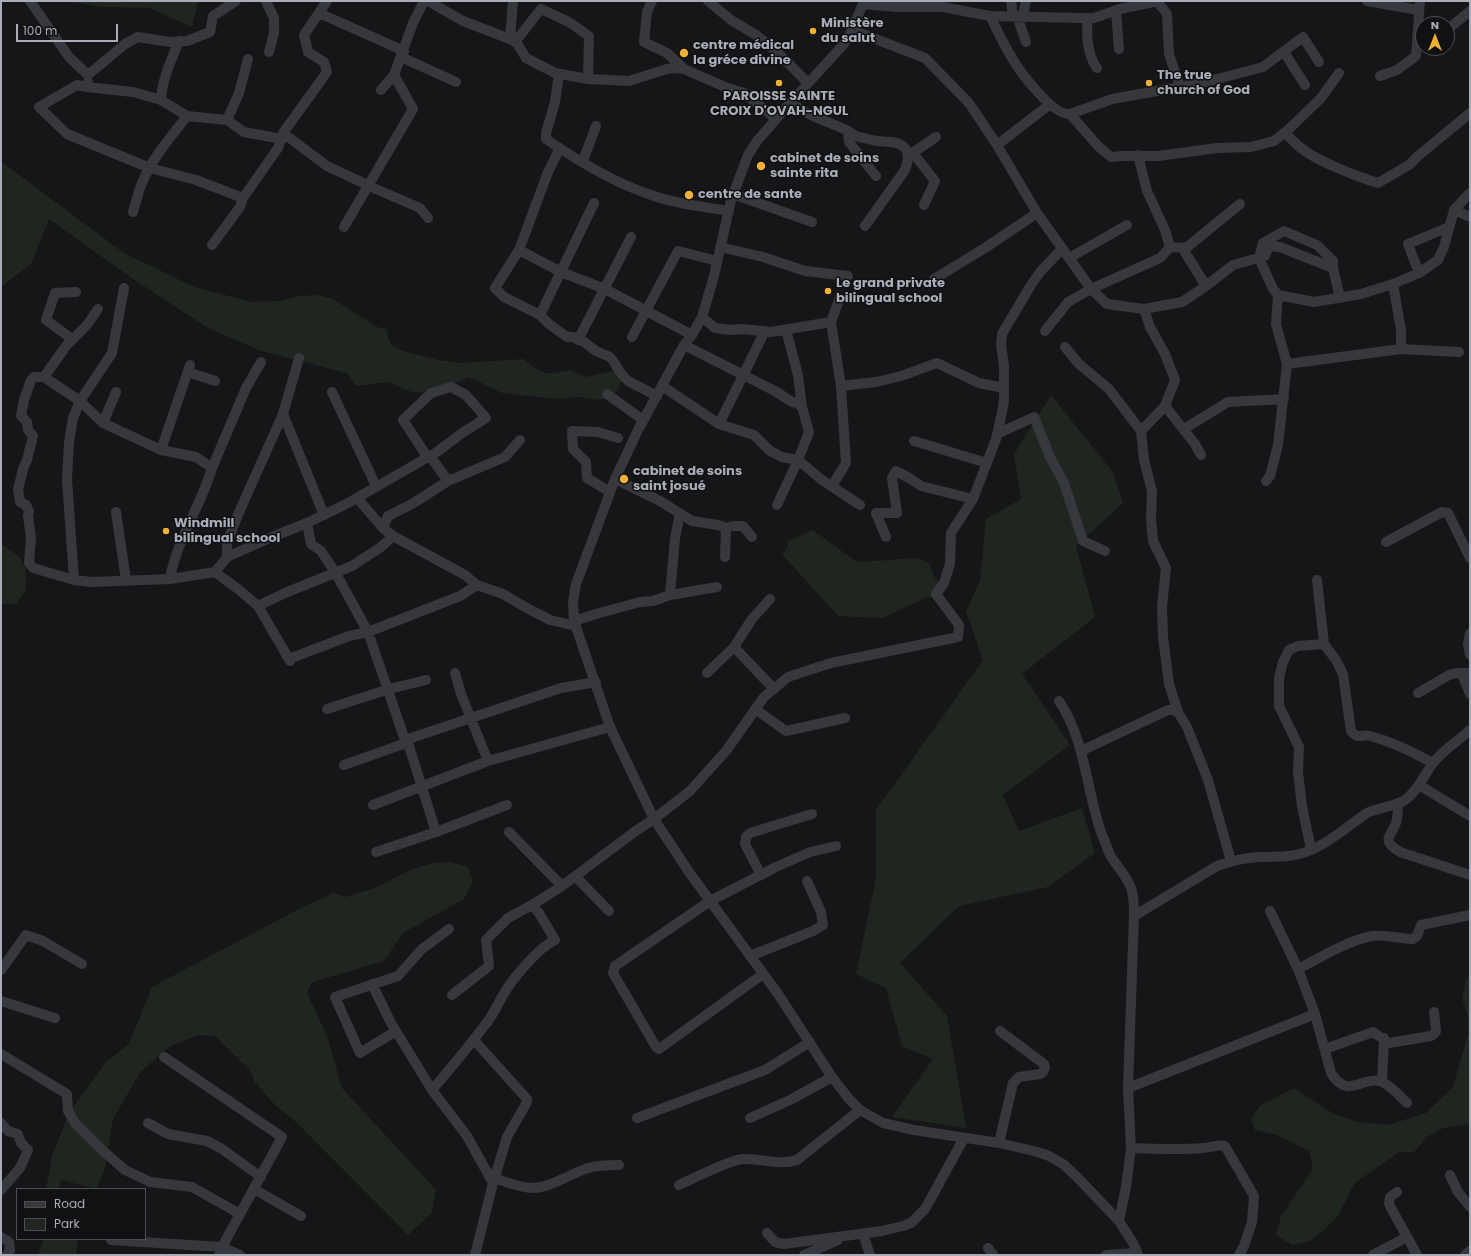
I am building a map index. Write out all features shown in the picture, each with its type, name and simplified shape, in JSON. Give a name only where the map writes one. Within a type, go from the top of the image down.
[{"type":"street","points":[[30,1],[69,57],[88,76],[88,87]]},
{"type":"street","points":[[88,76],[125,44],[138,37],[170,42],[187,41],[210,32],[213,16],[236,1]]},
{"type":"street","points":[[266,1],[274,18],[274,33],[269,52]]},
{"type":"street","points":[[212,245],[240,207],[243,198],[278,148],[282,136],[327,72],[324,62],[308,52],[304,35],[327,1]]},
{"type":"street","points":[[381,90],[394,75],[403,54],[413,23],[424,1]]},
{"type":"street","points":[[428,1],[463,21],[512,40],[526,58],[559,74],[588,79],[629,81],[667,69],[684,69],[725,87],[744,93],[766,109],[776,119]]},
{"type":"street","points":[[512,40],[513,1]]},
{"type":"street","points":[[652,1],[647,12],[644,42],[667,53],[684,69]]},
{"type":"street","points":[[708,1],[731,20],[756,35],[776,51],[808,83]]},
{"type":"street","points":[[1011,1],[1018,16],[1026,42]]},
{"type":"street","points":[[1018,16],[1026,1]]},
{"type":"street","points":[[1106,1255],[1138,1254],[1133,1243],[1119,1222],[1063,1164],[1049,1156],[1034,1151],[999,1143],[914,1130],[883,1123],[860,1110],[832,1077],[810,1042],[763,974],[688,872],[654,820],[610,728],[596,682],[575,624],[572,601],[576,584],[615,478],[643,420],[684,345],[692,335],[702,317],[718,261],[733,194],[748,155],[776,119],[844,44],[852,30],[864,2],[896,7],[943,7],[990,16],[1094,18],[1118,7],[1158,1],[1167,14],[1169,54],[1180,88]]},
{"type":"street","points":[[1367,1],[1419,6],[1418,16]]},
{"type":"street","points":[[512,40],[542,5],[589,36],[588,79]]},
{"type":"street","points":[[1118,7],[1119,49]]},
{"type":"street","points":[[1455,24],[1470,12]]},
{"type":"street","points":[[319,13],[456,82]]},
{"type":"street","points":[[990,16],[1012,59],[1049,104],[1062,113],[1070,114],[1112,99],[1180,88],[1263,67],[1303,37],[1319,62]]},
{"type":"street","points":[[1088,18],[1086,30],[1092,62],[1097,68]]},
{"type":"street","points":[[852,30],[925,58],[969,103],[1037,213],[1091,289],[1107,304],[1144,309],[1182,302],[1233,265],[1265,256],[1269,246],[1280,246],[1333,268]]},
{"type":"street","points":[[160,100],[165,74],[179,41]]},
{"type":"street","points":[[1284,52],[1305,84]]},
{"type":"street","points":[[1380,76],[1397,70],[1416,56]]},
{"type":"street","points":[[227,120],[240,93],[248,59]]},
{"type":"street","points":[[1070,114],[1098,146],[1111,157],[1138,155],[1158,156],[1217,148],[1251,147],[1274,141],[1285,133],[1321,98],[1338,73]]},
{"type":"street","points":[[559,74],[555,102],[546,133],[546,139],[616,181],[655,197],[729,211]]},
{"type":"street","points":[[344,227],[413,109],[394,75]]},
{"type":"street","points":[[243,198],[196,180],[150,168],[67,134],[39,107],[77,84],[88,87],[133,92],[160,100],[187,116],[227,120],[244,132],[282,136],[327,166],[368,186],[420,208],[428,218]]},
{"type":"street","points":[[791,102],[800,110],[848,131],[857,137],[903,145],[935,181],[924,205]]},
{"type":"street","points":[[996,145],[1049,104]]},
{"type":"street","points":[[1285,133],[1311,154],[1332,165],[1378,183],[1409,165],[1470,113]]},
{"type":"street","points":[[133,212],[141,183],[160,151],[187,116]]},
{"type":"street","points":[[583,161],[596,126]]},
{"type":"street","points":[[848,131],[849,142],[876,176]]},
{"type":"street","points":[[864,226],[904,170],[911,154],[936,137]]},
{"type":"street","points":[[560,148],[548,172],[519,250],[495,288],[504,297],[540,315],[549,324],[567,337],[573,337],[584,342],[596,351],[610,357],[628,381],[657,396]]},
{"type":"street","points":[[1138,155],[1147,191],[1166,230],[1170,247]]},
{"type":"street","points":[[1340,298],[1333,268],[1333,260],[1317,245],[1284,231],[1263,243],[1259,258],[1273,289],[1278,295],[1314,302],[1340,298],[1361,294],[1393,284],[1419,273],[1438,260],[1444,247],[1454,210],[1470,193]]},
{"type":"street","points":[[733,194],[812,222]]},
{"type":"street","points":[[540,315],[594,203]]},
{"type":"street","points":[[1170,247],[1183,249],[1192,245],[1240,204]]},
{"type":"street","points":[[1454,210],[1470,218]]},
{"type":"street","points":[[934,279],[985,248],[1037,213]]},
{"type":"street","points":[[1069,258],[1127,225]]},
{"type":"street","points":[[1419,273],[1408,244],[1449,227]]},
{"type":"street","points":[[578,340],[606,289],[631,238]]},
{"type":"street","points":[[720,247],[763,257],[805,271],[848,276]]},
{"type":"street","points":[[1045,331],[1068,302],[1091,289],[1160,258],[1170,247]]},
{"type":"street","points":[[452,995],[489,966],[486,940],[508,918],[562,886],[637,830],[654,820],[690,791],[726,751],[764,697],[788,678],[831,664],[958,637],[959,625],[936,594],[944,583],[950,564],[950,534],[973,499],[997,434],[1004,400],[1004,366],[1001,344],[1002,334],[1040,272],[1062,248]]},
{"type":"street","points":[[1183,249],[1206,286]]},
{"type":"street","points":[[519,250],[561,272],[606,289],[692,335]]},
{"type":"street","points":[[632,337],[678,251],[718,261]]},
{"type":"street","points":[[1393,284],[1401,330],[1401,348]]},
{"type":"street","points":[[74,580],[67,480],[69,442],[74,418],[80,401],[112,353],[124,288]]},
{"type":"street","points":[[72,339],[46,320],[55,293],[76,292]]},
{"type":"street","points":[[1266,481],[1270,476],[1278,445],[1287,364],[1276,324],[1278,295]]},
{"type":"street","points":[[832,486],[846,463],[841,386],[831,322],[839,300]]},
{"type":"street","points":[[44,377],[72,339],[87,325],[98,309]]},
{"type":"street","points":[[1141,431],[1165,406],[1175,380],[1166,354],[1150,327],[1144,309]]},
{"type":"street","points":[[702,317],[714,328],[771,332],[831,322]]},
{"type":"street","points":[[777,505],[809,432],[802,407],[798,375],[786,330]]},
{"type":"street","points":[[719,424],[765,331]]},
{"type":"street","points":[[684,345],[775,391],[802,407]]},
{"type":"street","points":[[1065,347],[1078,363],[1109,389],[1141,431],[1144,460],[1152,491],[1151,519],[1153,541],[1166,568],[1162,606],[1163,636],[1169,684],[1178,712],[1186,727],[1208,780],[1231,861]]},
{"type":"street","points":[[1287,364],[1401,348],[1458,352]]},
{"type":"street","points":[[227,557],[227,542],[282,414],[300,358]]},
{"type":"street","points":[[170,579],[172,566],[176,559],[178,549],[200,500],[246,388],[261,362]]},
{"type":"street","points":[[841,386],[876,382],[901,376],[937,363],[980,383],[1004,388]]},
{"type":"street","points":[[161,450],[189,369],[215,381]]},
{"type":"street","points":[[212,468],[196,457],[161,450],[103,423],[80,401],[44,377],[34,377],[31,380],[24,400],[21,416],[27,422],[28,430],[33,436],[18,490],[20,502],[26,505],[29,511],[28,516],[31,538],[29,558],[30,566],[74,580],[92,582],[170,579],[215,572],[227,557],[307,523],[357,498],[429,457],[486,418],[466,396],[451,387],[431,392],[403,420],[429,457],[448,481]]},
{"type":"street","points":[[662,386],[719,424],[754,435],[770,451],[782,457],[798,460],[860,505]]},
{"type":"street","points":[[103,423],[116,392]]},
{"type":"street","points":[[332,392],[376,486]]},
{"type":"street","points":[[607,394],[643,420]]},
{"type":"street","points":[[1184,429],[1228,402],[1284,399]]},
{"type":"street","points":[[1165,406],[1196,444],[1201,455]]},
{"type":"street","points":[[282,414],[324,515]]},
{"type":"street","points":[[997,434],[1034,417],[1050,457],[1064,483],[1083,541],[1105,551]]},
{"type":"street","points":[[610,492],[587,478],[586,462],[573,449],[572,431],[598,432],[618,438]]},
{"type":"street","points":[[383,528],[388,516],[412,504],[448,481],[505,457],[520,440]]},
{"type":"street","points":[[914,441],[987,463]]},
{"type":"street","points":[[886,537],[876,513],[898,513],[892,478],[896,471],[921,486],[973,499]]},
{"type":"street","points":[[615,478],[692,521],[718,525],[726,528],[743,526],[752,537]]},
{"type":"street","points":[[357,498],[383,528],[393,536],[465,575],[477,585],[503,594],[525,608],[550,620],[575,624],[596,614],[640,602],[653,601],[670,595],[717,587]]},
{"type":"street","points":[[1386,542],[1445,511],[1448,513],[1470,558]]},
{"type":"street","points":[[116,512],[126,580]]},
{"type":"street","points":[[670,595],[675,538],[680,514]]},
{"type":"street","points":[[307,523],[311,544],[321,551],[335,572],[368,632],[436,832]]},
{"type":"street","points":[[725,557],[726,528]]},
{"type":"street","points":[[258,606],[285,593],[352,566],[381,547],[393,536]]},
{"type":"street","points":[[215,572],[258,606],[290,660],[349,636],[368,632],[460,596],[477,585]]},
{"type":"street","points":[[1317,580],[1324,644],[1336,660],[1343,674],[1350,728],[1353,734],[1361,737],[1368,735],[1388,741],[1433,763]]},
{"type":"street","points":[[708,673],[734,647],[752,619],[770,599]]},
{"type":"street","points":[[1470,633],[1468,644],[1470,655]]},
{"type":"street","points":[[1311,849],[1302,806],[1298,772],[1299,747],[1279,706],[1279,678],[1282,662],[1289,650],[1298,646],[1324,644]]},
{"type":"street","points":[[734,647],[774,689]]},
{"type":"street","points":[[455,673],[461,694],[488,761]]},
{"type":"street","points":[[1418,693],[1449,675],[1456,673],[1466,674],[1470,694]]},
{"type":"street","points":[[327,709],[388,689],[426,680]]},
{"type":"street","points":[[344,765],[471,718],[561,688],[596,682]]},
{"type":"street","points":[[1059,701],[1069,718],[1081,752],[1094,810],[1110,854],[1132,890],[1134,916],[1128,1088],[1131,1148],[1126,1187],[1119,1222]]},
{"type":"street","points":[[755,709],[786,732],[845,718]]},
{"type":"street","points":[[1081,752],[1168,710],[1178,712]]},
{"type":"street","points":[[406,742],[456,725],[475,728]]},
{"type":"street","points":[[373,805],[488,761],[610,728]]},
{"type":"street","points":[[1134,916],[1217,866],[1231,861],[1260,856],[1296,855],[1322,844],[1367,813],[1375,809],[1398,803],[1407,798],[1433,763],[1470,730]]},
{"type":"street","points":[[1418,785],[1470,816]]},
{"type":"street","points":[[1398,803],[1397,819],[1388,836],[1388,842],[1390,845],[1400,852],[1470,875]]},
{"type":"street","points":[[376,852],[436,832],[507,805]]},
{"type":"street","points":[[760,875],[744,844],[746,837],[750,833],[812,814]]},
{"type":"street","points":[[509,832],[562,886]]},
{"type":"street","points":[[763,974],[660,1048],[656,1047],[635,1013],[613,973],[613,970],[615,966],[710,901],[760,875],[810,852],[836,846]]},
{"type":"street","points":[[575,876],[609,911]]},
{"type":"street","points":[[750,956],[813,931],[823,925],[821,912],[807,881]]},
{"type":"street","points":[[432,1090],[474,1040],[490,1018],[508,988],[540,949],[555,940],[532,905]]},
{"type":"street","points":[[1270,910],[1298,969],[1315,1014],[1332,1073],[1336,1080],[1341,1084],[1350,1086],[1357,1086],[1373,1081],[1382,1082],[1407,1103]]},
{"type":"street","points":[[1298,969],[1318,958],[1372,936],[1413,939],[1417,936],[1419,927],[1422,924],[1470,915]]},
{"type":"street","points":[[396,1031],[360,1053],[335,996],[398,976],[422,949],[448,929]]},
{"type":"street","points":[[1,970],[26,935],[43,941],[82,964]]},
{"type":"street","points":[[372,984],[396,1031],[432,1090],[467,1136],[493,1180],[532,1188],[543,1187],[589,1168],[619,1165]]},
{"type":"street","points":[[1,1001],[54,1018]]},
{"type":"street","points":[[1325,1049],[1373,1032],[1384,1038],[1389,1043],[1434,1035],[1436,1031],[1434,1012]]},
{"type":"street","points":[[1128,1088],[1315,1014]]},
{"type":"street","points":[[999,1143],[1013,1083],[1019,1077],[1040,1074],[1043,1072],[1045,1067],[1044,1064],[1000,1031]]},
{"type":"street","points":[[1382,1082],[1384,1038]]},
{"type":"street","points":[[474,1040],[527,1099],[527,1102],[507,1137],[493,1180],[475,1255]]},
{"type":"street","points":[[637,1118],[765,1070],[810,1042]]},
{"type":"street","points":[[1,1054],[68,1094],[68,1111],[75,1123],[100,1149],[125,1170],[150,1182],[192,1187],[240,1214]]},
{"type":"street","points":[[164,1057],[281,1136],[282,1139],[221,1251]]},
{"type":"street","points":[[750,1118],[792,1099],[832,1077]]},
{"type":"street","points":[[679,1185],[738,1159],[757,1159],[785,1163],[797,1160],[860,1110]]},
{"type":"street","points":[[1,1123],[8,1131],[18,1134],[21,1143],[28,1150],[20,1168],[1,1190]]},
{"type":"street","points":[[148,1123],[168,1134],[207,1141],[222,1149],[261,1177]]},
{"type":"street","points":[[767,1233],[775,1242],[784,1244],[863,1234],[903,1226],[918,1217],[925,1209],[964,1138]]},
{"type":"street","points":[[1131,1148],[1168,1149],[1204,1148],[1220,1145],[1225,1146],[1254,1196],[1252,1222],[1244,1246],[1239,1255]]},
{"type":"street","points":[[1450,1175],[1458,1192],[1470,1207]]},
{"type":"street","points":[[254,1189],[301,1216]]},
{"type":"street","points":[[1397,1192],[1390,1197],[1389,1203],[1417,1255]]},
{"type":"street","points":[[863,1234],[870,1255]]},
{"type":"street","points":[[804,1255],[847,1236]]},
{"type":"street","points":[[1,1237],[9,1242],[10,1250],[7,1255]]},
{"type":"street","points":[[1373,1255],[1407,1237]]},
{"type":"street","points":[[111,1240],[221,1251],[240,1255]]},
{"type":"street","points":[[1465,1255],[1470,1251]]},
{"type":"green space","points":[[67,1],[198,1],[192,27],[149,8],[101,7]]},
{"type":"green space","points":[[1,159],[2,162],[124,253],[194,287],[252,302],[279,301],[300,296],[318,295],[333,299],[377,327],[387,329],[388,339],[393,346],[403,351],[438,360],[462,363],[524,359],[536,369],[546,373],[571,370],[585,377],[619,371],[624,377],[613,397],[599,400],[578,397],[558,399],[502,393],[469,377],[443,388],[414,393],[388,382],[356,386],[347,373],[261,351],[208,328],[130,277],[49,219],[31,264],[1,287]]},
{"type":"green space","points":[[1051,395],[1113,472],[1123,503],[1076,546],[1095,617],[1022,674],[1070,745],[1003,795],[1019,831],[1082,808],[1095,853],[1048,887],[959,906],[900,963],[947,1016],[966,1128],[892,1117],[933,1059],[902,1046],[886,988],[856,974],[876,878],[876,810],[983,660],[966,612],[980,580],[986,519],[1021,499],[1014,454]]},
{"type":"green space","points":[[813,530],[854,560],[860,562],[917,558],[929,563],[934,576],[942,587],[941,600],[927,597],[883,618],[838,616],[782,554],[788,547],[788,541]]},
{"type":"green space","points":[[1,544],[20,557],[26,570],[26,590],[16,604],[1,604]]},
{"type":"green space","points":[[449,862],[467,866],[473,881],[464,899],[403,933],[384,961],[313,982],[308,988],[308,995],[327,1036],[342,1088],[436,1190],[432,1213],[408,1235],[296,1122],[274,1104],[254,1081],[251,1071],[215,1036],[199,1035],[172,1045],[141,1071],[113,1119],[106,1165],[97,1188],[61,1180],[58,1188],[46,1188],[52,1156],[69,1113],[105,1063],[129,1044],[152,987],[295,911],[333,893],[345,897],[375,888],[410,870],[433,863]]},
{"type":"green space","points":[[1470,975],[1470,1124],[1443,1128],[1427,1137],[1414,1152],[1399,1152],[1354,1184],[1338,1216],[1310,1241],[1292,1245],[1276,1235],[1281,1216],[1313,1169],[1309,1151],[1277,1135],[1255,1130],[1251,1118],[1260,1106],[1294,1088],[1334,1114],[1358,1122],[1388,1125],[1426,1113],[1453,1087],[1468,1034],[1468,1016],[1462,998],[1466,980]]},
{"type":"green space","points":[[44,1240],[78,1240],[76,1255],[38,1255]]},
{"type":"place","name":"Ministère du salut","points":[[813,31]]},
{"type":"place","name":"centre médical la gréce divine","points":[[684,53]]},
{"type":"place","name":"PAROISSE SAINTE CROIX D'OVAH-NGUL","points":[[779,83]]},
{"type":"place","name":"The true church of God","points":[[1149,83]]},
{"type":"place","name":"cabinet de soins sainte rita","points":[[761,166]]},
{"type":"place","name":"centre de sante","points":[[689,195]]},
{"type":"place","name":"Le grand private bilingual school","points":[[828,291]]},
{"type":"place","name":"cabinet de soins saint josué","points":[[624,479]]},
{"type":"place","name":"Windmill bilingual school","points":[[166,531]]}]
